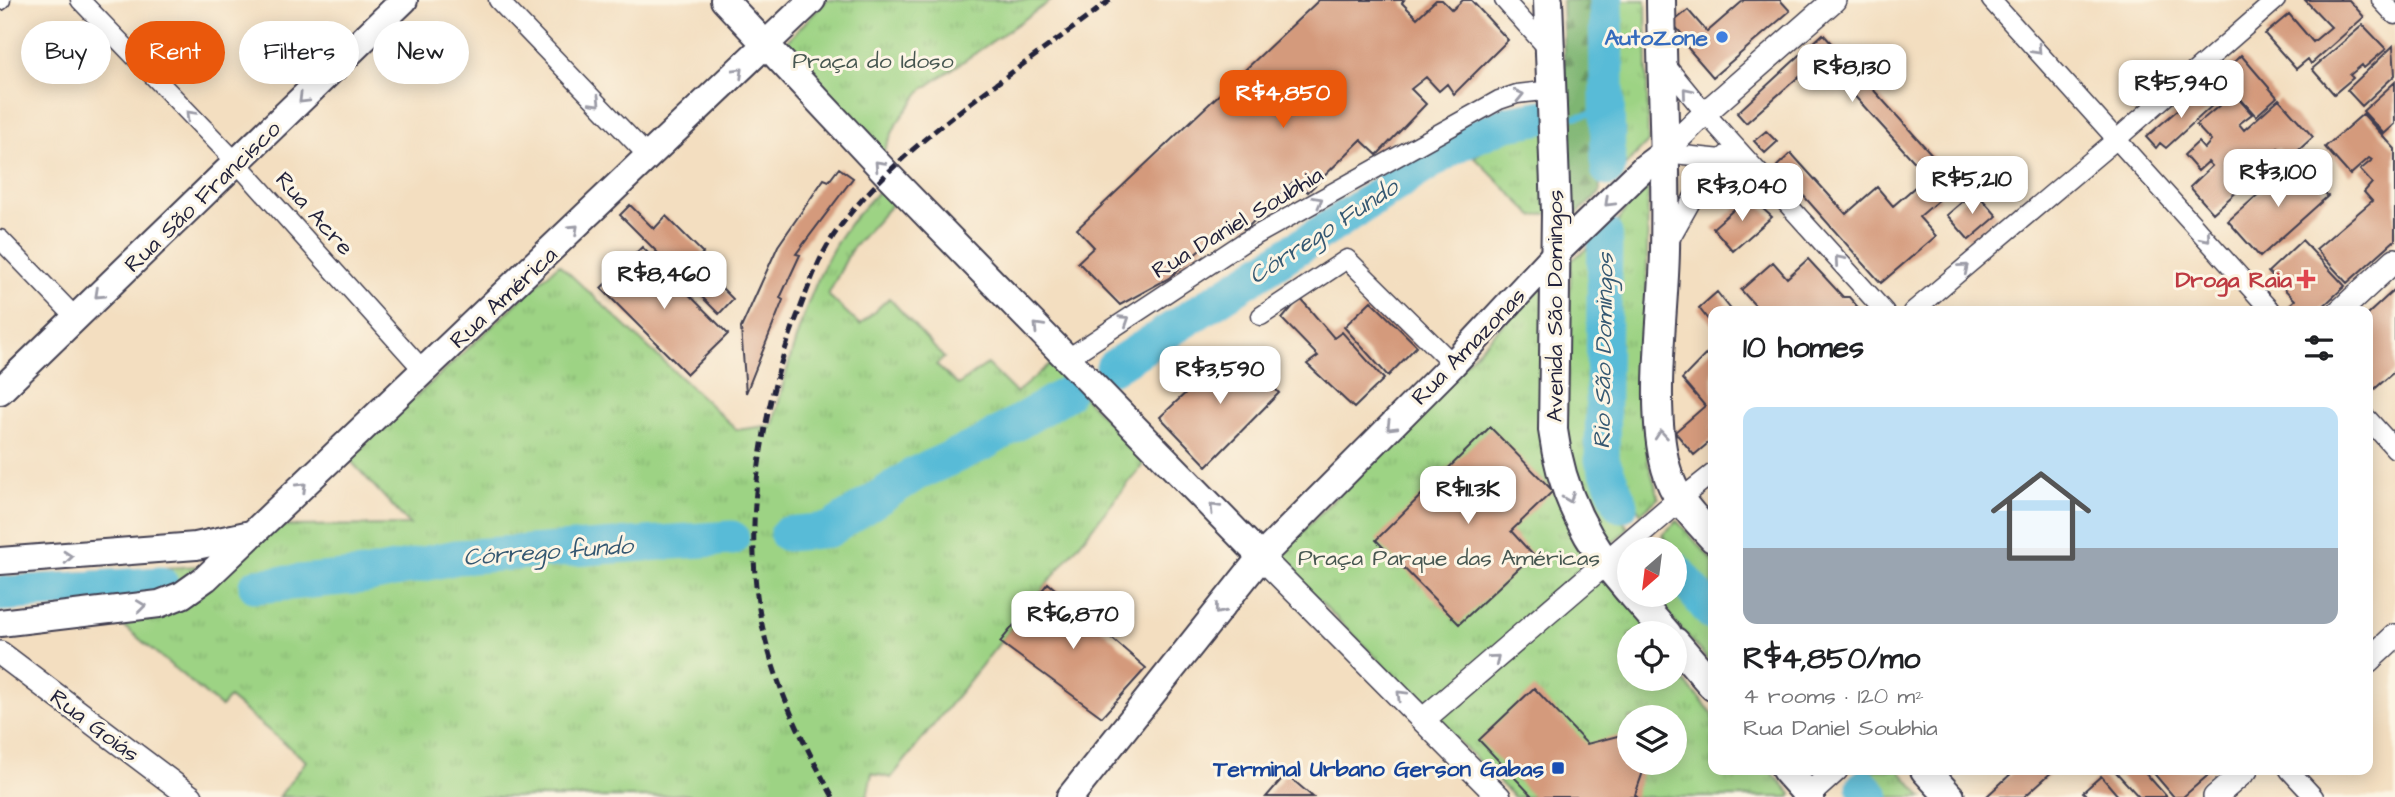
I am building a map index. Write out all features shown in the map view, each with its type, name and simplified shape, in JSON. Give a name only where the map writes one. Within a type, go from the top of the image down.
[{"type":"main road","name":"Rua São Francisco","points":[[0,391],[238,164],[404,0]]},
{"type":"main road","points":[[724,0],[888,175],[1261,557]]},
{"type":"main road","name":"Rua América","points":[[0,622],[159,604],[182,594],[206,578],[813,0]]},
{"type":"main road","name":"Avenida São Domingos","points":[[1548,0],[1556,212],[1565,244],[1553,430],[1556,458],[1575,512],[1617,570]]},
{"type":"main road","points":[[1661,0],[1662,60],[1654,161],[1665,248],[1660,412],[1666,467],[1674,505],[1708,534]]},
{"type":"main road","name":"Rua Amazonas","points":[[1070,797],[1261,557],[1452,364],[1565,244],[1654,161]]},
{"type":"main road","points":[[0,561],[196,546],[253,534]]},
{"type":"main road","points":[[1643,607],[1656,621]]},
{"type":"main road","points":[[1687,656],[1708,680]]},
{"type":"main road","points":[[1791,775],[1810,794]]},
{"type":"main road","points":[[1930,775],[1950,797]]},
{"type":"street","name":"Rua Acre","points":[[80,0],[238,164],[424,371]]},
{"type":"street","points":[[498,0],[650,158]]},
{"type":"street","points":[[1504,0],[1550,51]]},
{"type":"street","name":"Rua Amazonas","points":[[1654,161],[1834,0]]},
{"type":"street","points":[[1991,0],[2267,306]]},
{"type":"street","points":[[1919,306],[2276,0]]},
{"type":"street","points":[[2381,0],[2395,15]]},
{"type":"street","points":[[1662,60],[1705,113],[1880,306]]},
{"type":"street","name":"Rua Daniel Soubhia","points":[[1068,358],[1244,242],[1499,100],[1517,94],[1552,100]]},
{"type":"street","points":[[1665,248],[1697,191],[1735,144]]},
{"type":"street","points":[[1654,161],[1722,159],[1742,167],[1788,202]]},
{"type":"street","points":[[0,239],[75,317]]},
{"type":"street","points":[[1261,316],[1347,259],[1452,364]]},
{"type":"street","points":[[2345,306],[2395,260]]},
{"type":"street","points":[[2373,425],[2395,449]]},
{"type":"street","points":[[1424,719],[1708,477]]},
{"type":"street","points":[[1261,557],[1499,797]]},
{"type":"street","points":[[2373,656],[2395,636]]},
{"type":"street","name":"Rua Goiás","points":[[0,653],[191,797]]},
{"type":"street","points":[[1810,794],[1831,775]]},
{"type":"street","points":[[2215,797],[2240,775]]},
{"type":"street","points":[[2294,775],[2314,797]]},
{"type":"green space","name":"Praça do Idoso","points":[[827,0],[1052,0],[922,90],[897,123],[881,157],[783,45]]},
{"type":"green space","points":[[1562,0],[1597,0],[1600,193],[1569,221]]},
{"type":"green space","points":[[1616,0],[1646,0],[1648,142],[1617,174]]},
{"type":"green space","points":[[1536,130],[1550,132],[1553,212],[1534,217],[1474,157],[1491,145]]},
{"type":"green space","points":[[1648,186],[1645,424],[1648,462],[1659,498],[1641,513],[1626,492],[1616,464],[1613,424],[1618,222],[1628,205]]},
{"type":"green space","points":[[881,188],[894,202],[851,250],[828,295],[860,325],[889,298],[944,358],[936,365],[958,385],[987,364],[1016,393],[1051,363],[1146,461],[891,778],[872,773],[867,797],[698,797],[681,794],[654,797],[279,797],[306,761],[229,698],[221,707],[119,622],[277,526],[410,525],[349,459],[559,264],[737,430],[773,425],[793,347],[823,268],[849,224]]},
{"type":"green space","points":[[1595,242],[1591,460],[1602,494],[1628,528],[1609,546],[1585,503],[1570,460],[1566,428],[1571,261]]},
{"type":"green space","name":"Praça Parque das Américas","points":[[1544,282],[1541,433],[1617,570],[1617,607],[1638,607],[1645,621],[1617,621],[1617,691],[1687,691],[1687,685],[1708,708],[1708,775],[1774,775],[1792,795],[1514,797],[1277,558]]},
{"type":"green space","points":[[1677,521],[1708,555],[1708,587],[1687,563],[1687,537],[1662,535]]},
{"type":"green space","points":[[199,566],[167,590],[0,608],[0,577]]},
{"type":"green space","points":[[1687,595],[1708,619],[1708,660],[1687,636],[1687,621],[1674,621],[1661,607],[1687,607]]},
{"type":"green space","points":[[1862,775],[1903,775],[1923,797],[1882,797]]},
{"type":"building","points":[[1319,0],[1404,0],[1402,3],[1417,18],[1436,0],[1442,0],[1452,10],[1463,0],[1471,0],[1508,40],[1454,94],[1447,84],[1439,91],[1426,77],[1411,89],[1426,104],[1377,155],[1361,140],[1308,192],[1295,180],[1245,230],[1233,220],[1169,278],[1120,305],[1078,262],[1094,247],[1077,229]]},
{"type":"building","name":"AutoZone","points":[[1744,0],[1780,0],[1790,11],[1713,77],[1687,47],[1689,42],[1672,23],[1688,10],[1707,32]]},
{"type":"building","points":[[2305,0],[2349,0],[2364,17],[2311,64],[2308,59],[2296,69],[2265,34],[2289,14],[2313,42],[2331,27]]},
{"type":"building","points":[[2363,25],[2386,49],[2364,68],[2362,65],[2350,75],[2353,78],[2334,94],[2312,69]]},
{"type":"building","points":[[1823,34],[1954,179],[1941,191],[1820,58],[1746,123],[1737,113]]},
{"type":"building","points":[[2393,46],[2395,75],[2362,106],[2347,90]]},
{"type":"building","points":[[2241,55],[2277,97],[2256,116],[2220,76]]},
{"type":"building","points":[[2221,79],[2252,114],[2239,124],[2244,130],[2279,99],[2313,137],[2288,160],[2278,148],[2237,185],[2241,188],[2213,213],[2190,187],[2212,166],[2208,162],[2198,171],[2184,155],[2198,142],[2204,149],[2211,141],[2196,125],[2220,105],[2208,91]]},
{"type":"building","points":[[2395,82],[2395,124],[2384,134],[2363,111]]},
{"type":"building","points":[[2202,89],[2214,104],[2166,148],[2160,143],[2156,148],[2146,137]]},
{"type":"building","points":[[2363,114],[2395,149],[2395,240],[2347,283],[2316,249],[2372,201],[2364,192],[2372,183],[2360,170],[2372,160],[2369,158],[2350,175],[2325,147]]},
{"type":"building","points":[[1766,131],[1777,142],[1765,153],[1754,141]]},
{"type":"building","points":[[1791,153],[1846,214],[1877,187],[1893,206],[1923,180],[1940,199],[1919,217],[1936,236],[1881,283],[1777,166]]},
{"type":"building","points":[[2296,161],[2328,196],[2260,257],[2228,221]]},
{"type":"building","points":[[839,168],[853,178],[796,254],[800,255],[780,298],[783,300],[746,393],[741,328],[778,246],[824,179],[829,181]]},
{"type":"building","points":[[1975,191],[1997,216],[1969,240],[1947,215]]},
{"type":"building","points":[[1749,196],[1772,217],[1733,251],[1713,228]]},
{"type":"building","points":[[630,205],[654,229],[666,216],[703,253],[695,261],[733,299],[719,314],[620,215]]},
{"type":"building","name":"Droga Raia","points":[[2302,240],[2345,286],[2323,306],[2288,306],[2295,300],[2268,272]]},
{"type":"building","points":[[642,247],[728,334],[687,374],[601,288]]},
{"type":"building","points":[[1808,259],[1843,297],[1849,297],[1857,306],[1756,306],[1741,290],[1773,262],[1787,278]]},
{"type":"building","points":[[2395,289],[2395,371],[2373,390],[2373,309]]},
{"type":"building","points":[[1717,292],[1728,306],[1708,306],[1708,320],[1699,308]]},
{"type":"building","points":[[1300,298],[1334,338],[1342,332],[1384,379],[1354,408],[1307,364],[1318,356],[1282,319]]},
{"type":"building","points":[[1371,301],[1417,346],[1388,376],[1344,327]]},
{"type":"building","points":[[1242,349],[1267,372],[1263,376],[1279,393],[1207,466],[1160,417],[1222,359],[1227,365]]},
{"type":"building","points":[[1708,352],[1708,443],[1694,455],[1675,432],[1705,406],[1682,379]]},
{"type":"building","points":[[1490,427],[1553,491],[1511,531],[1533,555],[1459,624],[1376,540]]},
{"type":"building","points":[[1048,583],[1146,668],[1102,717],[1000,642]]},
{"type":"building","name":"Terminal Urbano Gerson Gabas","points":[[1534,688],[1587,744],[1617,736],[1617,775],[1642,775],[1635,795],[1637,797],[1533,797],[1479,740]]},
{"type":"building","points":[[1286,774],[1313,797],[1266,797]]},
{"type":"building","points":[[2010,775],[2048,775],[2024,797],[1986,797]]},
{"type":"building","points":[[2119,775],[2147,775],[2167,797],[2139,797]]},
{"type":"building","points":[[2155,775],[2208,775],[2183,797],[2174,797]]},
{"type":"building","points":[[2101,776],[2119,797],[2088,797],[2083,792]]},
{"type":"waterway","name":"Rio São Domingos","points":[[1606,0],[1608,169]]},
{"type":"waterway","points":[[1575,117],[1607,110]]},
{"type":"waterway","name":"Córrego Fundo","points":[[1113,367],[1460,143],[1507,123],[1543,117]]},
{"type":"waterway","name":"Rio São Domingos","points":[[1605,234],[1602,460],[1621,505]]},
{"type":"waterway","name":"Córrego Fundo","points":[[787,534],[829,530],[915,474],[984,443],[1066,394]]},
{"type":"waterway","name":"Córrego fundo","points":[[256,586],[365,576],[457,557],[732,538]]},
{"type":"waterway","name":"Rio São Domingos","points":[[1687,583],[1708,608]]},
{"type":"waterway","name":"Córrego Fundo","points":[[0,594],[161,584]]},
{"type":"waterway","name":"Rio São Domingos","points":[[1864,787],[1873,797]]},
{"type":"railway","points":[[833,797],[796,724],[776,674],[761,622],[754,561],[760,455],[775,385],[796,319],[826,249],[839,228],[867,194],[931,134],[1110,0]]},
{"type":"place","name":"AutoZone","points":[[1722,37]]},
{"type":"place","name":"Droga Raia","points":[[2306,279]]},
{"type":"place","name":"Terminal Urbano Gerson Gabas","points":[[1558,768]]}]
